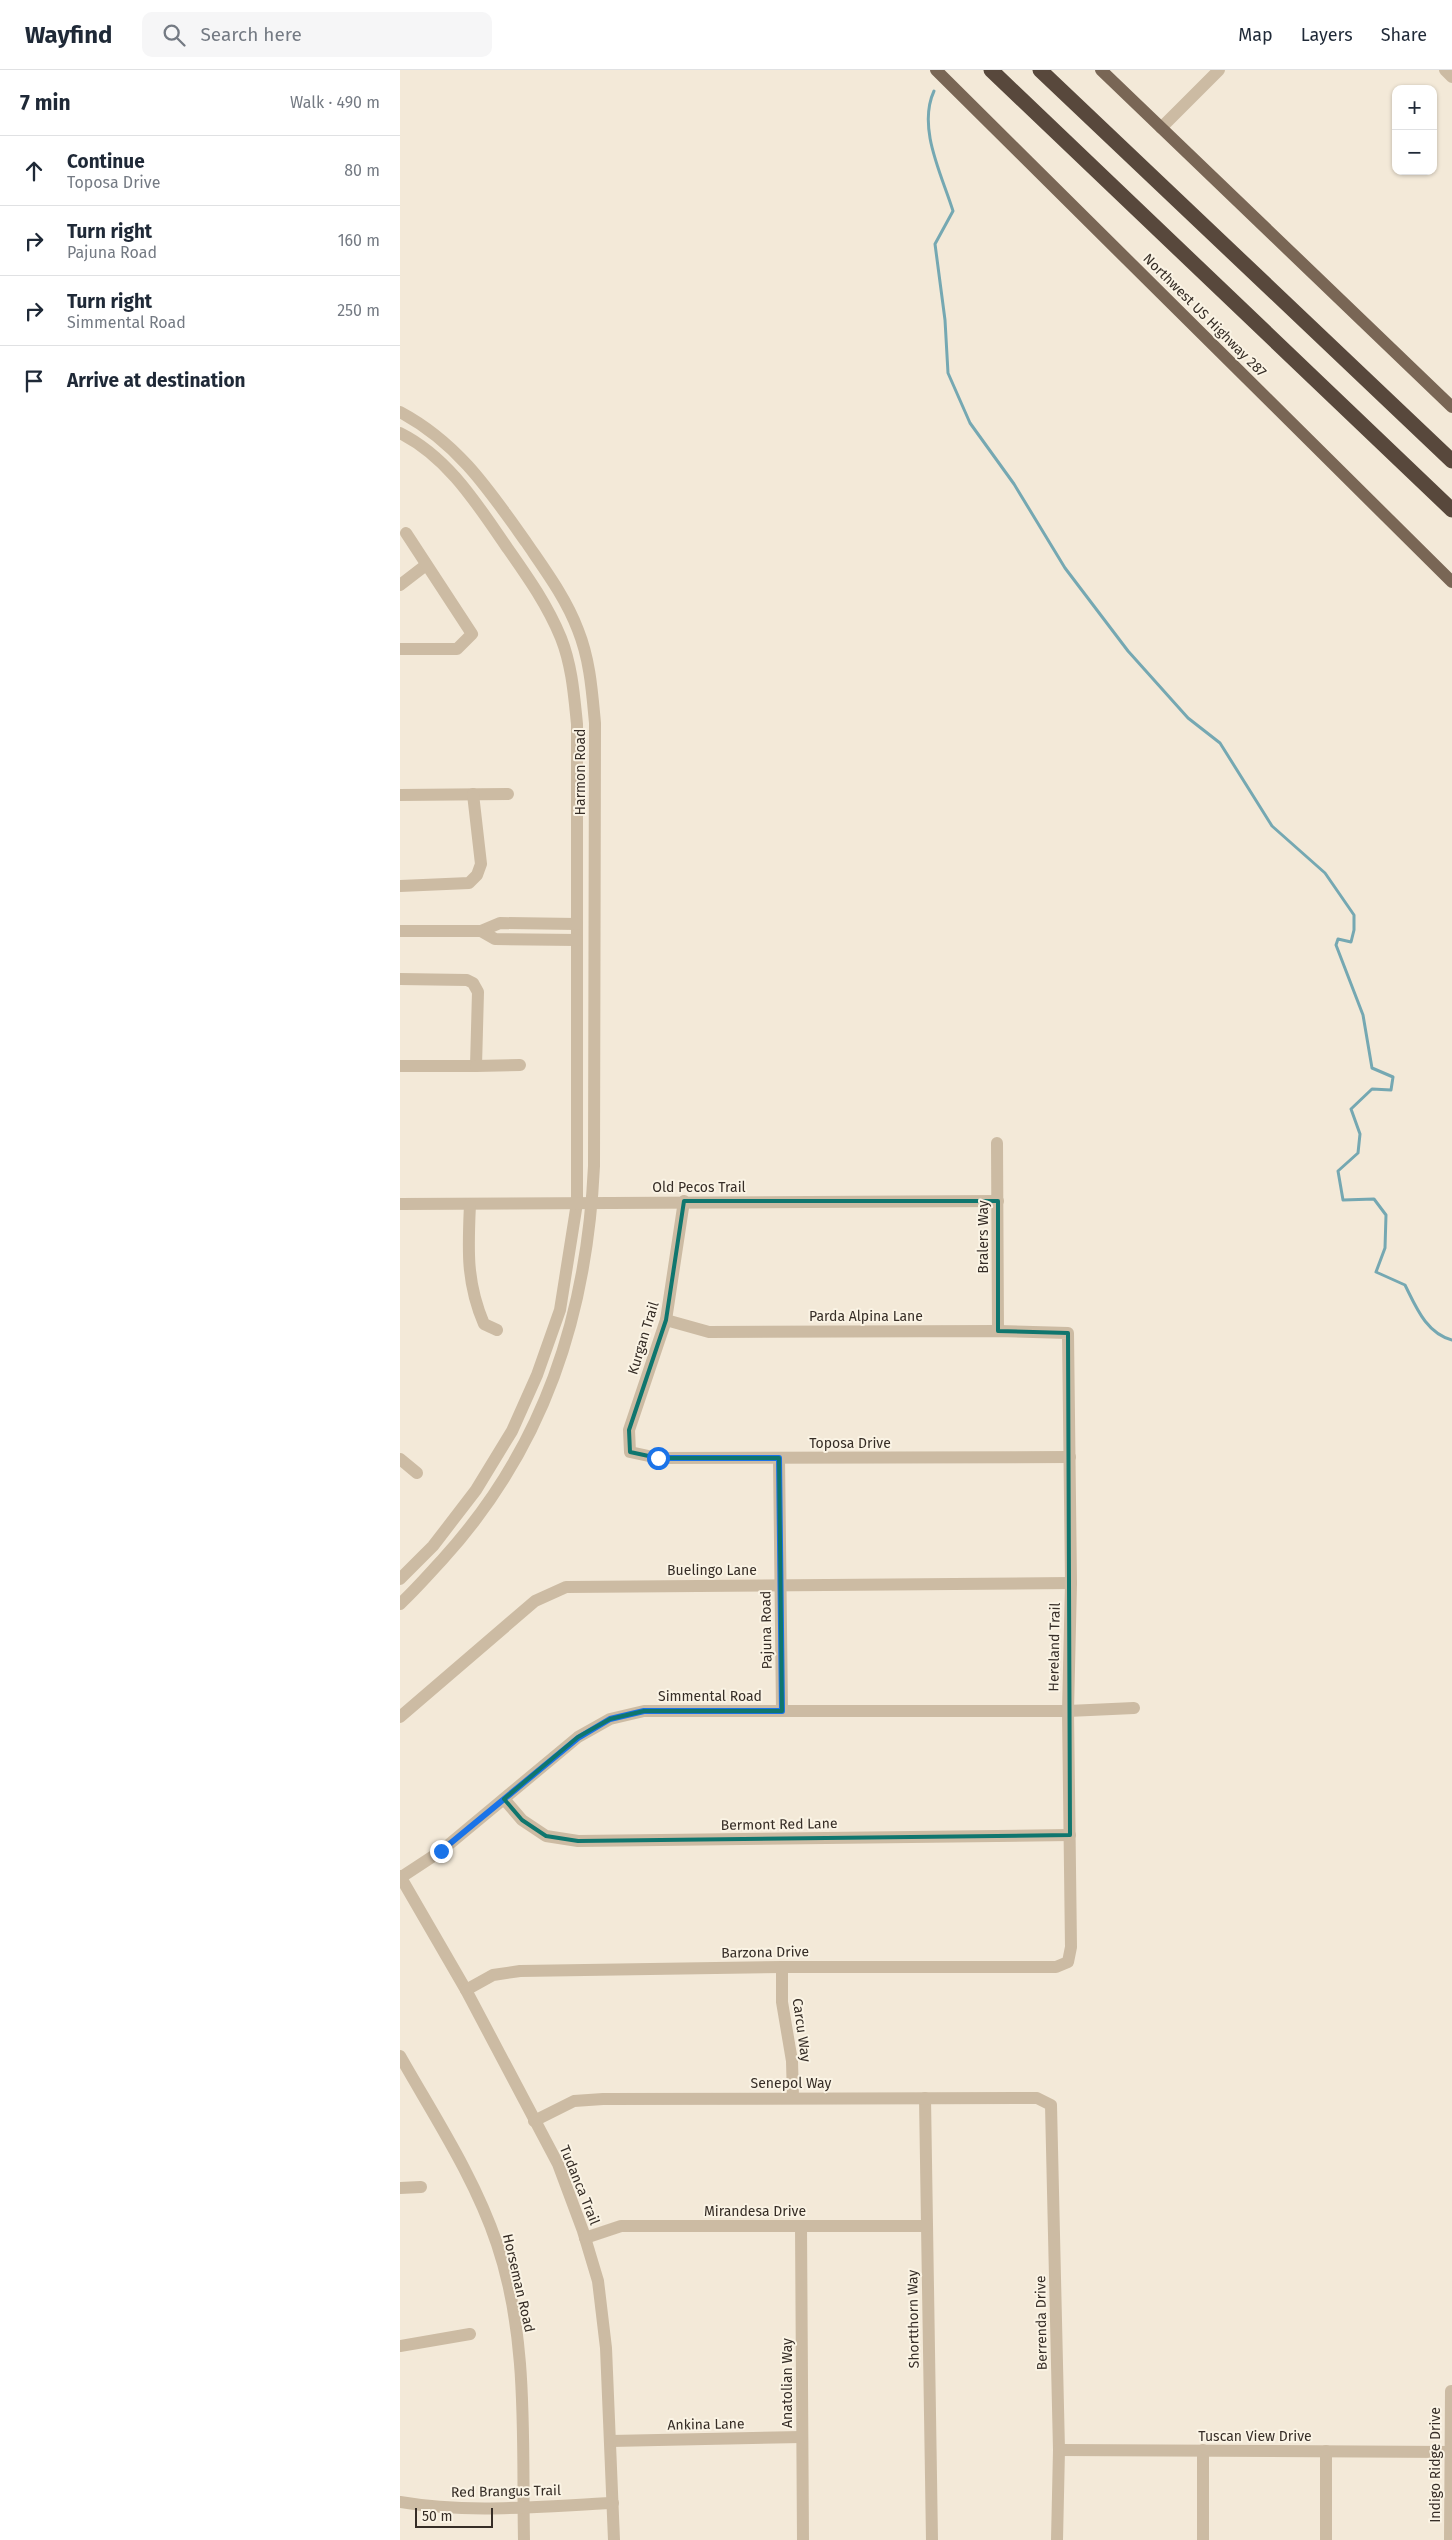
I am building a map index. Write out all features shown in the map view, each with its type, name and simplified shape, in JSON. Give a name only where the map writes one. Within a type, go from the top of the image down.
[{"type":"highway","points":[[991,70],[1452,510]]},
{"type":"highway","points":[[1040,70],[1452,461]]},
{"type":"main road","name":"Northwest US Highway 287","points":[[936,70],[1452,582]]},
{"type":"main road","points":[[1102,70],[1452,407]]},
{"type":"street","points":[[1161,128],[1219,70]]},
{"type":"street","points":[[1445,70],[1452,76]]},
{"type":"street","name":"Harmon Road","points":[[400,412],[423,424],[454,450],[488,488],[555,584],[578,629],[589,668],[595,723],[592,1202],[572,1322],[556,1376],[526,1442],[493,1496],[466,1533],[400,1604]]},
{"type":"street","name":"Harmon Road","points":[[400,433],[436,458],[464,486],[546,605],[562,640],[573,682],[577,724],[577,1203],[560,1310],[537,1375],[512,1431],[476,1490],[432,1546],[400,1579]]},
{"type":"street","points":[[400,649],[457,649],[472,634],[406,533]]},
{"type":"street","points":[[400,585],[426,565]]},
{"type":"street","points":[[400,886],[468,883],[477,874],[481,864],[473,794]]},
{"type":"street","points":[[400,795],[508,794]]},
{"type":"street","points":[[400,931],[482,931],[500,923],[577,924]]},
{"type":"street","points":[[482,931],[495,939],[577,940]]},
{"type":"street","points":[[400,979],[467,980],[473,983],[478,992],[476,1066]]},
{"type":"street","points":[[400,1066],[520,1065]]},
{"type":"street","name":"Bralers Way","points":[[997,1143],[998,1331]]},
{"type":"street","name":"Old Pecos Trail","points":[[400,1204],[684,1201],[998,1201]]},
{"type":"street","name":"Kurgan Trail","points":[[630,1452],[629,1430],[666,1320],[684,1201]]},
{"type":"street","points":[[470,1204],[468,1250],[474,1300],[484,1324],[497,1330]]},
{"type":"street","name":"Parda Alpina Lane","points":[[666,1320],[709,1332],[998,1331],[1068,1333]]},
{"type":"street","name":"Hereland Trail","points":[[1068,1333],[1071,1583],[1068,1711],[1071,1947],[1068,1962]]},
{"type":"street","name":"Toposa Drive","points":[[630,1452],[658,1458],[1070,1457]]},
{"type":"street","name":"Pajuna Road","points":[[779,1458],[782,1711]]},
{"type":"street","points":[[400,1459],[416,1473]]},
{"type":"street","name":"Buelingo Lane","points":[[400,1717],[535,1601],[566,1587],[1071,1583]]},
{"type":"street","name":"Simmental Road","points":[[400,1878],[441,1851],[578,1738],[610,1719],[644,1711],[1068,1711],[1134,1708]]},
{"type":"street","name":"Bermont Red Lane","points":[[504,1799],[522,1820],[546,1836],[578,1841],[1070,1836]]},
{"type":"street","name":"Tudanca Trail","points":[[400,1878],[466,1990],[558,2164],[585,2238],[599,2291],[606,2348],[614,2540]]},
{"type":"street","name":"Barzona Drive","points":[[466,1990],[492,1975],[520,1971],[782,1967],[1056,1967],[1068,1962]]},
{"type":"street","name":"Carcu Way","points":[[782,1967],[782,2002],[792,2061],[793,2098]]},
{"type":"street","name":"Horseman Road","points":[[400,2056],[470,2183],[498,2244],[512,2303],[519,2361],[524,2540]]},
{"type":"street","name":"Senepol Way","points":[[534,2121],[574,2102],[793,2098],[1037,2098],[1051,2105]]},
{"type":"street","name":"Shortthorn Way","points":[[925,2098],[932,2540]]},
{"type":"street","name":"Berrenda Drive","points":[[1051,2105],[1059,2450],[1057,2540]]},
{"type":"street","points":[[400,2188],[421,2187]]},
{"type":"street","name":"Mirandesa Drive","points":[[585,2238],[620,2226],[927,2226]]},
{"type":"street","name":"Anatolian Way","points":[[800,2226],[803,2540]]},
{"type":"street","points":[[400,2346],[470,2334]]},
{"type":"street","name":"Indigo Ridge Drive","points":[[1450,2540],[1451,2391]]},
{"type":"street","name":"Ankina Lane","points":[[611,2441],[802,2437]]},
{"type":"street","name":"Tuscan View Drive","points":[[1059,2450],[1450,2452]]},
{"type":"street","points":[[1203,2450],[1203,2540]]},
{"type":"street","points":[[1326,2451],[1326,2540]]},
{"type":"street","name":"Red Brangus Trail","points":[[400,2502],[427,2507],[524,2507],[613,2503]]},
{"type":"highlighted area","points":[[684,1201],[998,1201],[998,1331],[1068,1333],[1070,1835],[578,1841],[546,1836],[522,1820],[504,1799],[578,1737],[610,1719],[644,1711],[782,1711],[779,1458],[658,1458],[630,1452],[629,1430],[666,1320]]},
{"type":"waterway","points":[[934,91],[929,105],[930,136],[933,151],[953,211],[935,244],[945,320],[948,373],[970,423],[1014,484],[1065,568],[1128,651],[1188,718],[1220,743],[1272,826],[1325,873],[1354,915],[1354,930],[1351,942],[1338,939],[1336,945],[1363,1015],[1372,1068],[1393,1077],[1391,1090],[1372,1089],[1351,1109],[1360,1134],[1358,1153],[1338,1171],[1343,1200],[1374,1199],[1386,1215],[1385,1248],[1376,1272],[1405,1285],[1423,1318],[1435,1332],[1452,1340]]},
{"type":"route","points":[[441,1851],[578,1738],[610,1719],[644,1711],[782,1711],[779,1458],[658,1458]]}]
